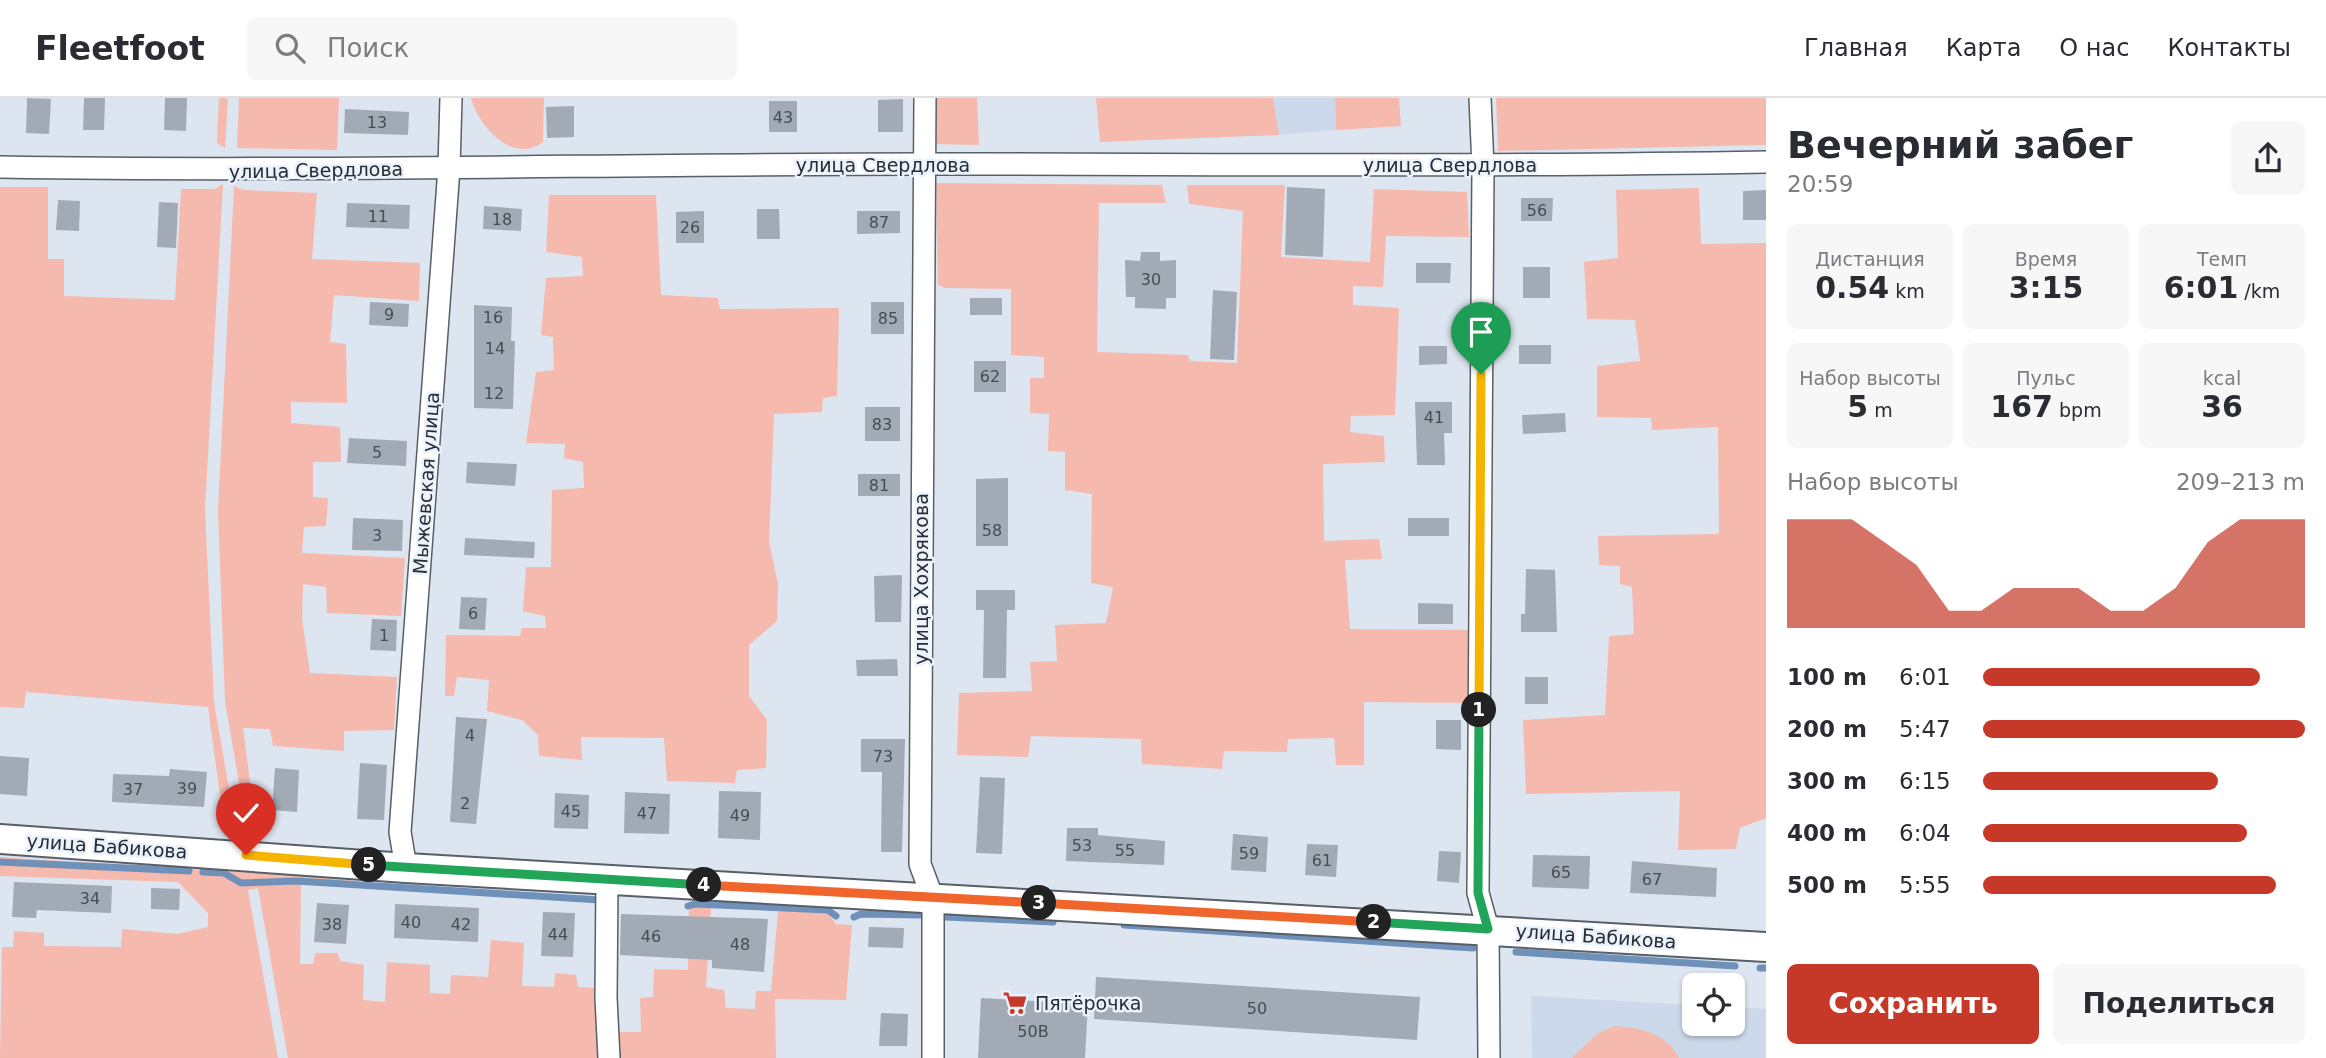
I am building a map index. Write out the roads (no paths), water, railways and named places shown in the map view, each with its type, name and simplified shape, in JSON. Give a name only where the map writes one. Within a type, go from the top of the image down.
[{"type":"main road","name":"улица Бабикова","points":[[0,839],[406,868],[1766,947]]},
{"type":"street","name":"Мыжевская улица","points":[[406,868],[400,832],[449,169],[451,98]]},
{"type":"street","name":"улица Хохрякова","points":[[925,98],[920,864],[933,899],[933,1058]]},
{"type":"street","points":[[1480,98],[1483,167],[1478,893],[1488,929],[1489,1058]]},
{"type":"street","name":"улица Свердлова","points":[[0,167],[229,171],[924,164],[1483,167],[1766,162]]},
{"type":"street","points":[[607,880],[606,998],[609,1058]]},
{"type":"waterway","points":[[0,862],[189,871]]},
{"type":"waterway","points":[[203,872],[224,873],[241,883],[296,881],[600,900]]},
{"type":"waterway","points":[[688,906],[695,904],[828,910],[836,916]]},
{"type":"waterway","points":[[854,917],[861,914],[922,915]]},
{"type":"waterway","points":[[946,917],[1053,922]]},
{"type":"waterway","points":[[1124,925],[1473,948]]},
{"type":"waterway","points":[[1516,952],[1735,966]]},
{"type":"waterway","points":[[1760,968],[1766,968]]},
{"type":"place","name":"Пятёрочка","points":[[1015,1003]]}]
